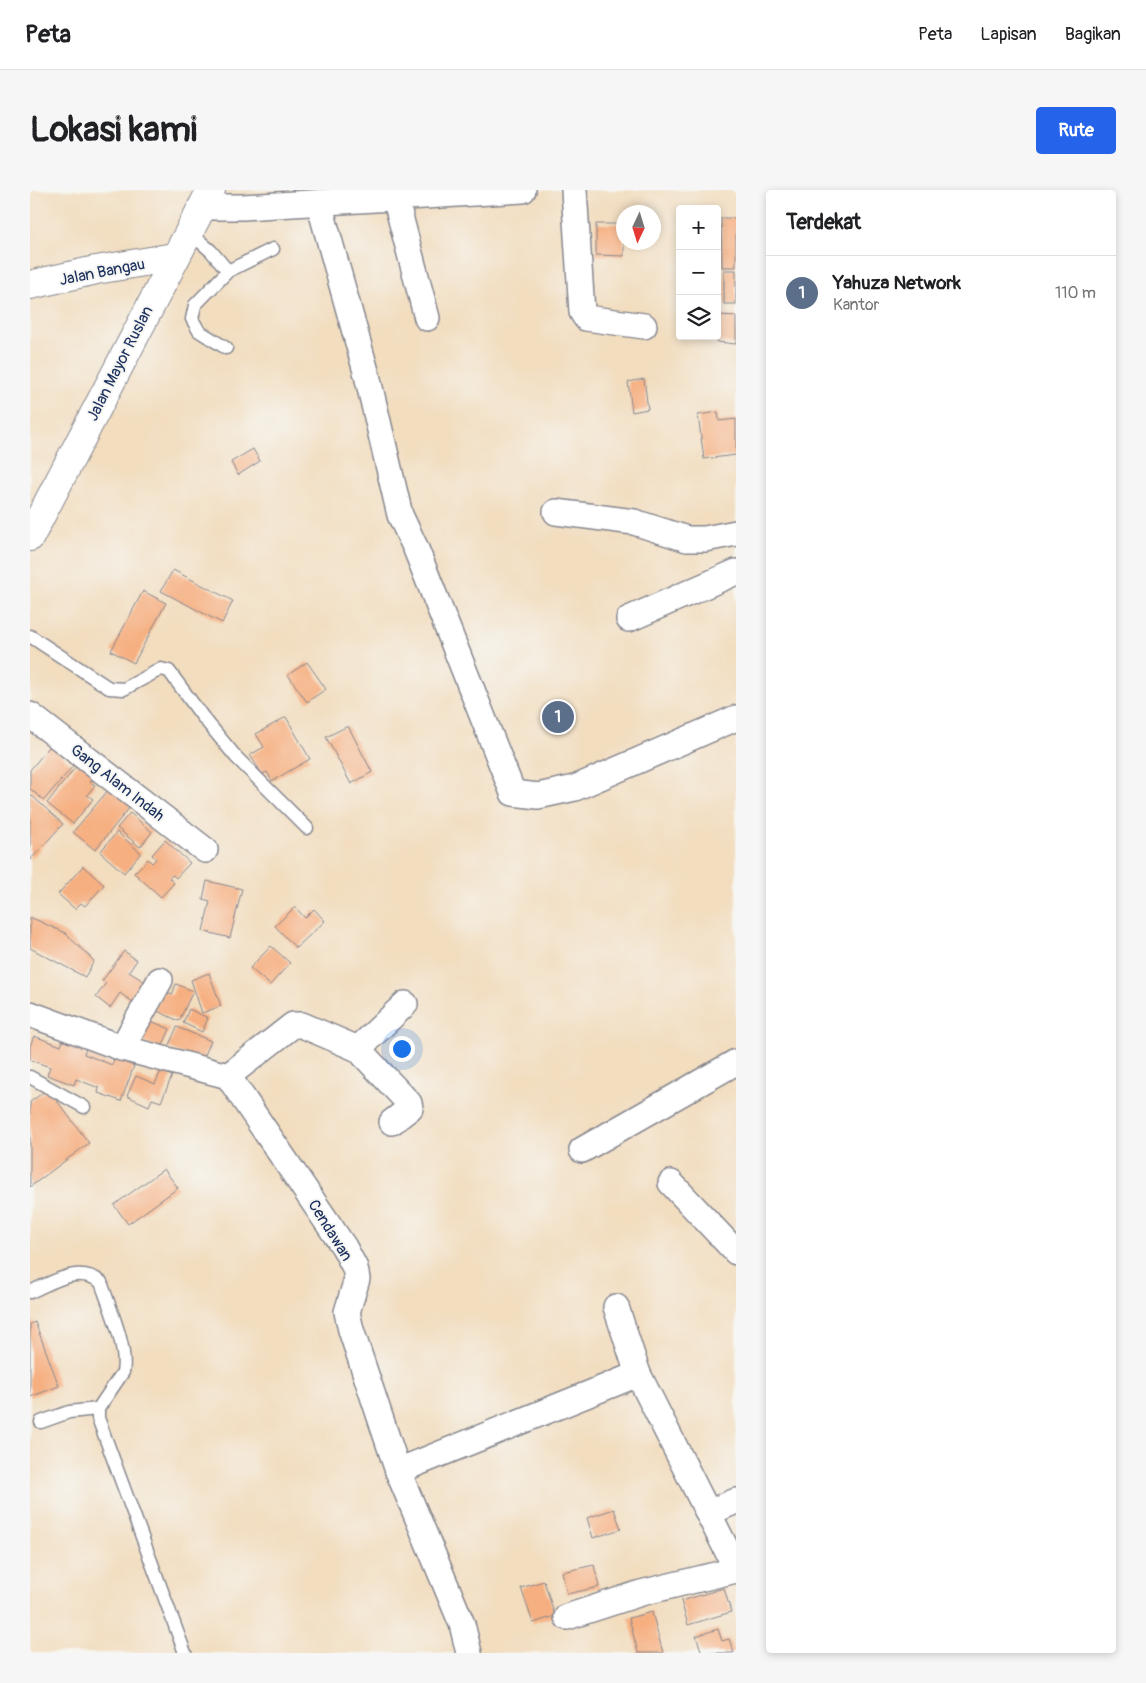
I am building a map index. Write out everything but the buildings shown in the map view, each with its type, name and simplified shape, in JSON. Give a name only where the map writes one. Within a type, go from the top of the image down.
[{"type":"street","points":[[206,198],[243,207],[523,190]]},
{"type":"street","points":[[574,190],[582,312],[586,318],[644,326]]},
{"type":"street","points":[[395,197],[427,318]]},
{"type":"street","name":"Jalan Mayor Ruslan","points":[[30,537],[206,198]]},
{"type":"street","points":[[319,203],[367,375],[400,515],[416,549],[513,793],[538,796],[575,788],[736,718]]},
{"type":"street","name":"Jalan Bangau","points":[[30,286],[96,270],[174,258]]},
{"type":"street","points":[[556,512],[634,522],[687,539],[705,539],[736,533]]},
{"type":"street","points":[[629,619],[736,572]]},
{"type":"street","name":"Gang Alam Indah","points":[[30,715],[205,850]]},
{"type":"street","points":[[122,1048],[160,980]]},
{"type":"street","points":[[358,1049],[405,1004]]},
{"type":"street","points":[[30,1014],[122,1048],[228,1076],[293,1025],[302,1025],[358,1049],[409,1103],[410,1108],[392,1122]]},
{"type":"street","points":[[582,1150],[736,1062]]},
{"type":"street","name":"Cendawan","points":[[228,1076],[344,1247],[355,1268],[357,1278],[348,1316],[398,1472],[462,1624],[469,1653]]},
{"type":"street","points":[[671,1183],[736,1252]]},
{"type":"street","points":[[566,1617],[641,1593],[736,1569],[638,1374],[616,1307]]},
{"type":"street","points":[[398,1472],[638,1374]]},
{"type":"street","points":[[708,1513],[736,1501]]},
{"type":"lane","points":[[188,231],[212,251],[228,271]]},
{"type":"lane","points":[[226,348],[199,331],[192,320],[195,305],[228,271],[273,249]]},
{"type":"lane","points":[[30,636],[109,688],[124,689],[161,669],[169,671],[202,716],[236,757],[308,828]]},
{"type":"lane","points":[[30,1077],[84,1107]]},
{"type":"lane","points":[[30,1292],[74,1274],[93,1277],[101,1282],[123,1352],[124,1365],[123,1372],[98,1409],[98,1418],[185,1653]]},
{"type":"lane","points":[[42,1422],[68,1412],[98,1409]]},
{"type":"place","name":"Yahuza Network","points":[[558,717]]}]
